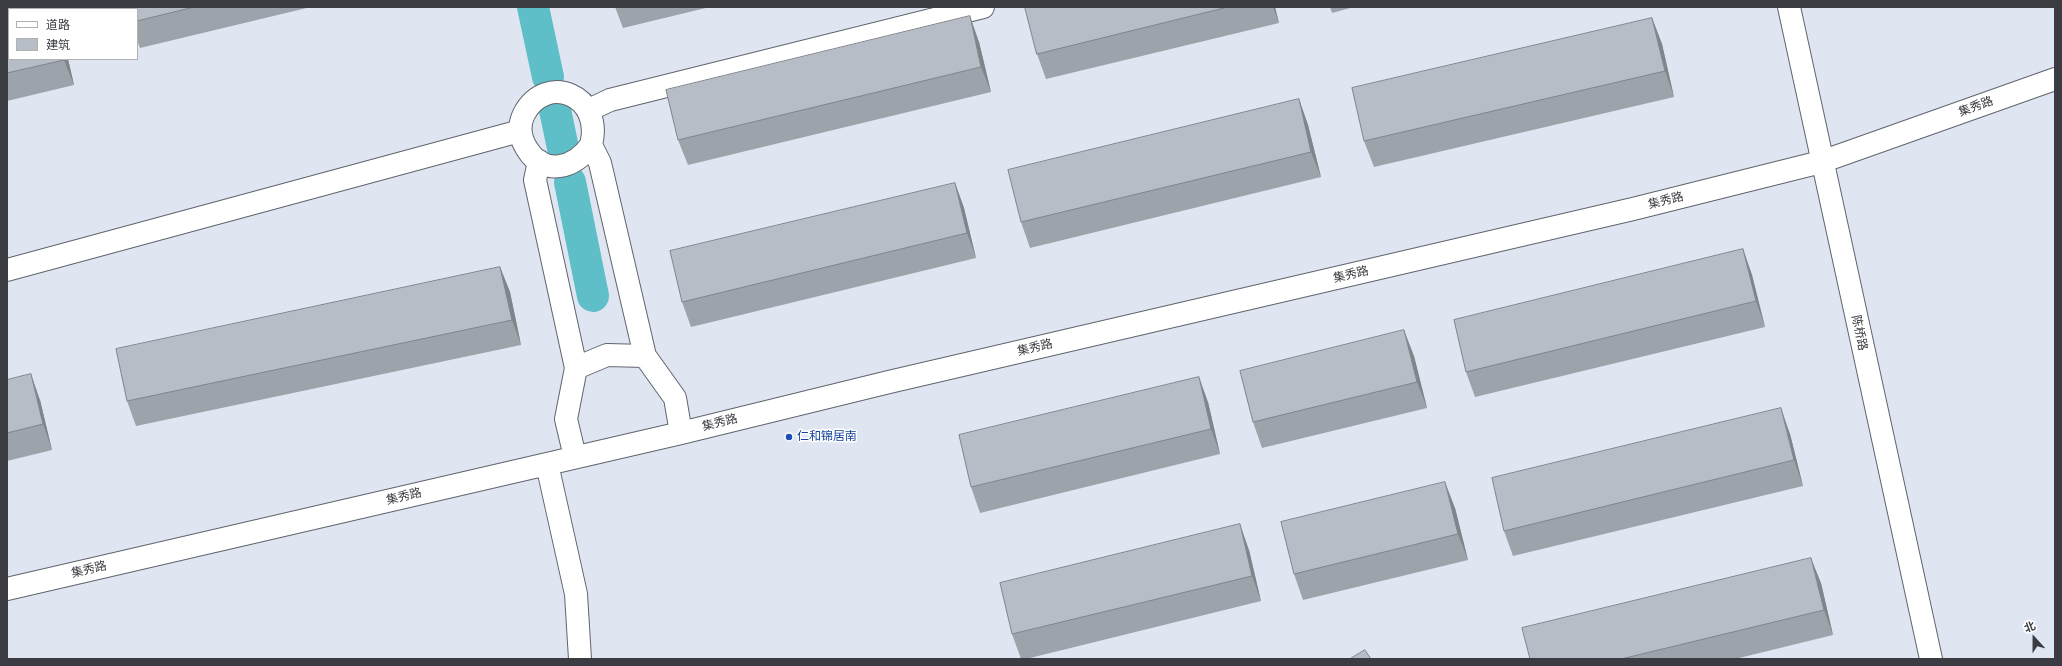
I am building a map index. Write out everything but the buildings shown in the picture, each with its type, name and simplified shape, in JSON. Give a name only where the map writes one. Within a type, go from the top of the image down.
[{"type":"street","points":[[589,110],[610,100],[983,7]]},
{"type":"street","name":"陈桥路","points":[[1789,7],[1821,162],[1931,659]]},
{"type":"street","name":"集秀路","points":[[7,589],[681,433],[889,382],[1640,207],[1821,162],[2055,79]]},
{"type":"street","points":[[560,92],[571,95],[581,101],[589,110],[594,127],[591,145],[584,155],[575,162],[563,166],[550,166],[539,162],[529,153],[523,143],[520,131],[522,118],[528,108],[537,99],[548,94],[560,92]]},
{"type":"street","points":[[7,270],[520,131]]},
{"type":"street","points":[[591,145],[600,163],[645,356],[675,398],[681,433]]},
{"type":"street","points":[[539,162],[535,180],[576,368],[566,418],[575,457]]},
{"type":"street","points":[[576,368],[607,355],[645,356]]},
{"type":"street","points":[[547,464],[576,594],[580,659]]},
{"type":"waterway","points":[[533,7],[548,77]]},
{"type":"waterway","points":[[555,110],[563,148]]},
{"type":"waterway","points":[[570,182],[593,296]]},
{"type":"place","name":"仁和锦居南","points":[[789,437]]}]
